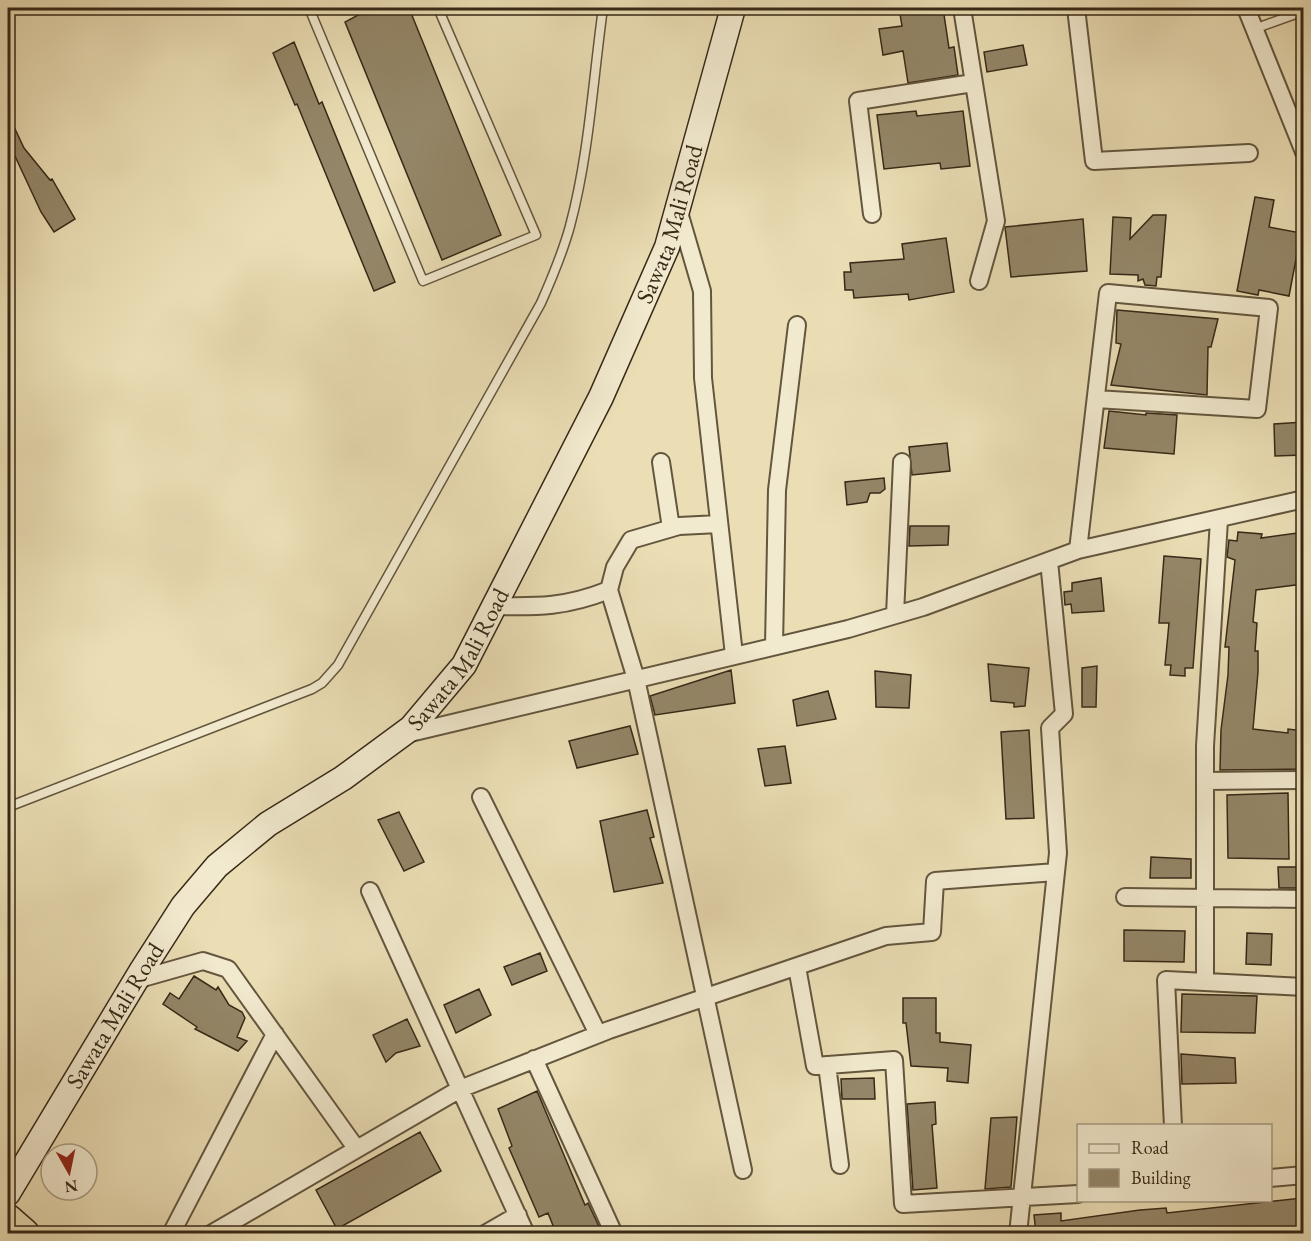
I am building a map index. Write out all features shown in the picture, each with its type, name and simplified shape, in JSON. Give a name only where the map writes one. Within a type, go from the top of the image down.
[{"type":"highway","points":[[8,1220],[24,1233]]},
{"type":"street","name":"Sawata Mali Road","points":[[8,1193],[183,906],[217,866],[268,824],[343,778],[411,728],[464,665],[601,397],[667,248],[733,8]]},
{"type":"street","points":[[962,8],[973,83],[987,152],[996,220],[979,281]]},
{"type":"street","points":[[1076,8],[1094,160],[1249,153]]},
{"type":"street","points":[[1246,8],[1304,152]]},
{"type":"street","points":[[872,214],[858,101],[973,83]]},
{"type":"street","points":[[678,209],[702,291],[703,378],[734,655]]},
{"type":"street","points":[[1078,550],[1108,293],[1269,308],[1257,409],[1096,399]]},
{"type":"street","points":[[774,646],[777,490],[797,325]]},
{"type":"street","points":[[661,462],[671,528]]},
{"type":"street","points":[[895,615],[902,462]]},
{"type":"street","points":[[402,735],[895,615],[1078,550],[1302,504]]},
{"type":"street","points":[[1205,981],[1205,781],[1219,520]]},
{"type":"street","points":[[719,524],[671,528],[631,540],[615,567],[609,590],[636,679],[743,1170]]},
{"type":"street","points":[[1017,1233],[1058,853],[1050,728],[1064,714],[1049,561]]},
{"type":"street","points":[[494,606],[552,607],[587,599],[609,590]]},
{"type":"street","points":[[1205,781],[1304,780]]},
{"type":"street","points":[[481,797],[598,1034]]},
{"type":"street","points":[[211,1233],[460,1089],[598,1034],[886,936],[932,932],[935,881],[1056,872]]},
{"type":"street","points":[[370,891],[526,1233]]},
{"type":"street","points":[[1125,897],[1193,898],[1205,896],[1304,899]]},
{"type":"street","points":[[136,980],[203,961],[228,969],[356,1148]]},
{"type":"street","points":[[797,967],[815,1066],[894,1060],[903,1204],[1077,1194]]},
{"type":"street","points":[[1173,1124],[1166,980],[1304,987]]},
{"type":"street","points":[[171,1233],[275,1034]]},
{"type":"street","points":[[534,1059],[614,1233]]},
{"type":"street","points":[[827,1065],[840,1165]]},
{"type":"street","points":[[1272,1178],[1304,1175]]},
{"type":"street","points":[[485,1233],[518,1215]]},
{"type":"lane","points":[[309,8],[423,281],[536,235],[438,8]]},
{"type":"lane","points":[[8,807],[312,689],[322,683],[338,665],[501,375],[552,279],[570,226],[578,190],[603,8]]},
{"type":"lane","points":[[1254,29],[1304,11]]},
{"type":"building","points":[[371,8],[409,8],[501,235],[442,260],[345,22]]},
{"type":"building","points":[[899,8],[943,8],[949,48],[954,47],[958,75],[908,83],[903,51],[883,55],[879,29],[902,26]]},
{"type":"building","points":[[294,42],[319,104],[322,102],[395,282],[374,291],[297,104],[295,105],[273,53]]},
{"type":"building","points":[[1023,45],[1027,65],[987,72],[984,52]]},
{"type":"building","points":[[916,111],[917,116],[963,111],[970,166],[941,169],[940,163],[884,169],[877,115]]},
{"type":"building","points":[[8,114],[24,148],[50,180],[52,179],[75,219],[54,232],[41,212],[14,154],[8,157]]},
{"type":"building","points":[[1255,197],[1274,200],[1269,227],[1301,233],[1289,296],[1259,290],[1258,295],[1237,291]]},
{"type":"building","points":[[1153,215],[1166,215],[1161,277],[1157,277],[1156,286],[1145,285],[1143,279],[1138,281],[1138,275],[1110,274],[1113,217],[1131,218],[1130,239]]},
{"type":"building","points":[[1083,219],[1087,271],[1011,277],[1005,227]]},
{"type":"building","points":[[946,238],[954,292],[909,300],[908,294],[854,298],[853,290],[845,290],[844,272],[851,272],[850,263],[904,259],[902,244]]},
{"type":"building","points":[[1117,310],[1218,319],[1211,347],[1208,347],[1207,395],[1111,385],[1121,344],[1116,343]]},
{"type":"building","points":[[1109,411],[1146,415],[1146,413],[1177,415],[1174,454],[1104,448]]},
{"type":"building","points":[[1304,422],[1304,455],[1275,456],[1274,424]]},
{"type":"building","points":[[947,443],[950,471],[912,475],[909,447]]},
{"type":"building","points":[[884,478],[885,489],[880,493],[870,493],[867,502],[847,505],[845,482]]},
{"type":"building","points":[[910,526],[949,526],[948,545],[909,546]]},
{"type":"building","points":[[1238,532],[1262,534],[1261,538],[1297,533],[1303,584],[1256,590],[1253,622],[1257,623],[1255,651],[1258,651],[1258,672],[1253,729],[1288,733],[1288,729],[1304,731],[1304,769],[1220,770],[1221,730],[1228,675],[1229,647],[1225,647],[1235,560],[1227,557],[1229,540],[1237,541]]},
{"type":"building","points":[[1164,556],[1201,559],[1193,668],[1185,668],[1185,676],[1170,675],[1171,665],[1165,665],[1169,623],[1159,623]]},
{"type":"building","points":[[1101,578],[1104,611],[1072,613],[1071,604],[1065,605],[1064,592],[1072,591],[1072,583]]},
{"type":"building","points":[[988,664],[1029,668],[1025,706],[1014,707],[1014,703],[991,701]]},
{"type":"building","points":[[1097,666],[1096,707],[1082,707],[1082,668]]},
{"type":"building","points":[[731,670],[735,703],[655,715],[650,696]]},
{"type":"building","points":[[875,671],[911,675],[909,708],[876,707]]},
{"type":"building","points":[[828,691],[836,719],[797,726],[793,700]]},
{"type":"building","points":[[630,726],[638,754],[577,768],[569,741]]},
{"type":"building","points":[[1029,730],[1034,818],[1006,819],[1001,732]]},
{"type":"building","points":[[785,746],[791,783],[765,786],[758,749]]},
{"type":"building","points":[[1288,793],[1289,859],[1228,858],[1227,795]]},
{"type":"building","points":[[647,810],[654,837],[650,838],[663,883],[614,892],[600,821]]},
{"type":"building","points":[[399,812],[424,862],[404,871],[378,820]]},
{"type":"building","points":[[1151,857],[1191,859],[1191,878],[1150,878]]},
{"type":"building","points":[[1278,867],[1304,867],[1304,888],[1279,888]]},
{"type":"building","points":[[1124,930],[1185,931],[1184,962],[1124,961]]},
{"type":"building","points":[[1247,933],[1272,934],[1271,965],[1246,964]]},
{"type":"building","points":[[540,953],[547,971],[512,985],[504,967]]},
{"type":"building","points":[[194,976],[216,990],[218,987],[229,1005],[242,1012],[245,1018],[237,1037],[247,1041],[238,1051],[195,1029],[197,1027],[163,1004],[170,993],[179,999]]},
{"type":"building","points":[[479,989],[491,1015],[456,1033],[444,1005]]},
{"type":"building","points":[[1182,994],[1257,996],[1255,1033],[1181,1032]]},
{"type":"building","points":[[903,998],[936,998],[936,1033],[940,1033],[940,1042],[971,1045],[968,1083],[947,1081],[948,1068],[911,1066],[906,1023],[903,1023]]},
{"type":"building","points":[[407,1019],[420,1046],[396,1053],[386,1062],[373,1035]]},
{"type":"building","points":[[1181,1054],[1235,1058],[1236,1083],[1182,1084]]},
{"type":"building","points":[[874,1078],[875,1099],[842,1099],[841,1079]]},
{"type":"building","points":[[537,1091],[585,1205],[588,1203],[602,1233],[556,1233],[548,1213],[539,1217],[509,1148],[512,1146],[498,1109]]},
{"type":"building","points":[[935,1102],[936,1124],[932,1125],[937,1188],[913,1190],[907,1104]]},
{"type":"building","points":[[1017,1117],[1011,1187],[985,1189],[991,1118]]},
{"type":"building","points":[[420,1132],[441,1171],[337,1229],[316,1190]]},
{"type":"building","points":[[1302,1198],[1304,1233],[1036,1233],[1034,1215],[1061,1213],[1061,1221],[1140,1210],[1166,1208],[1167,1213]]}]
